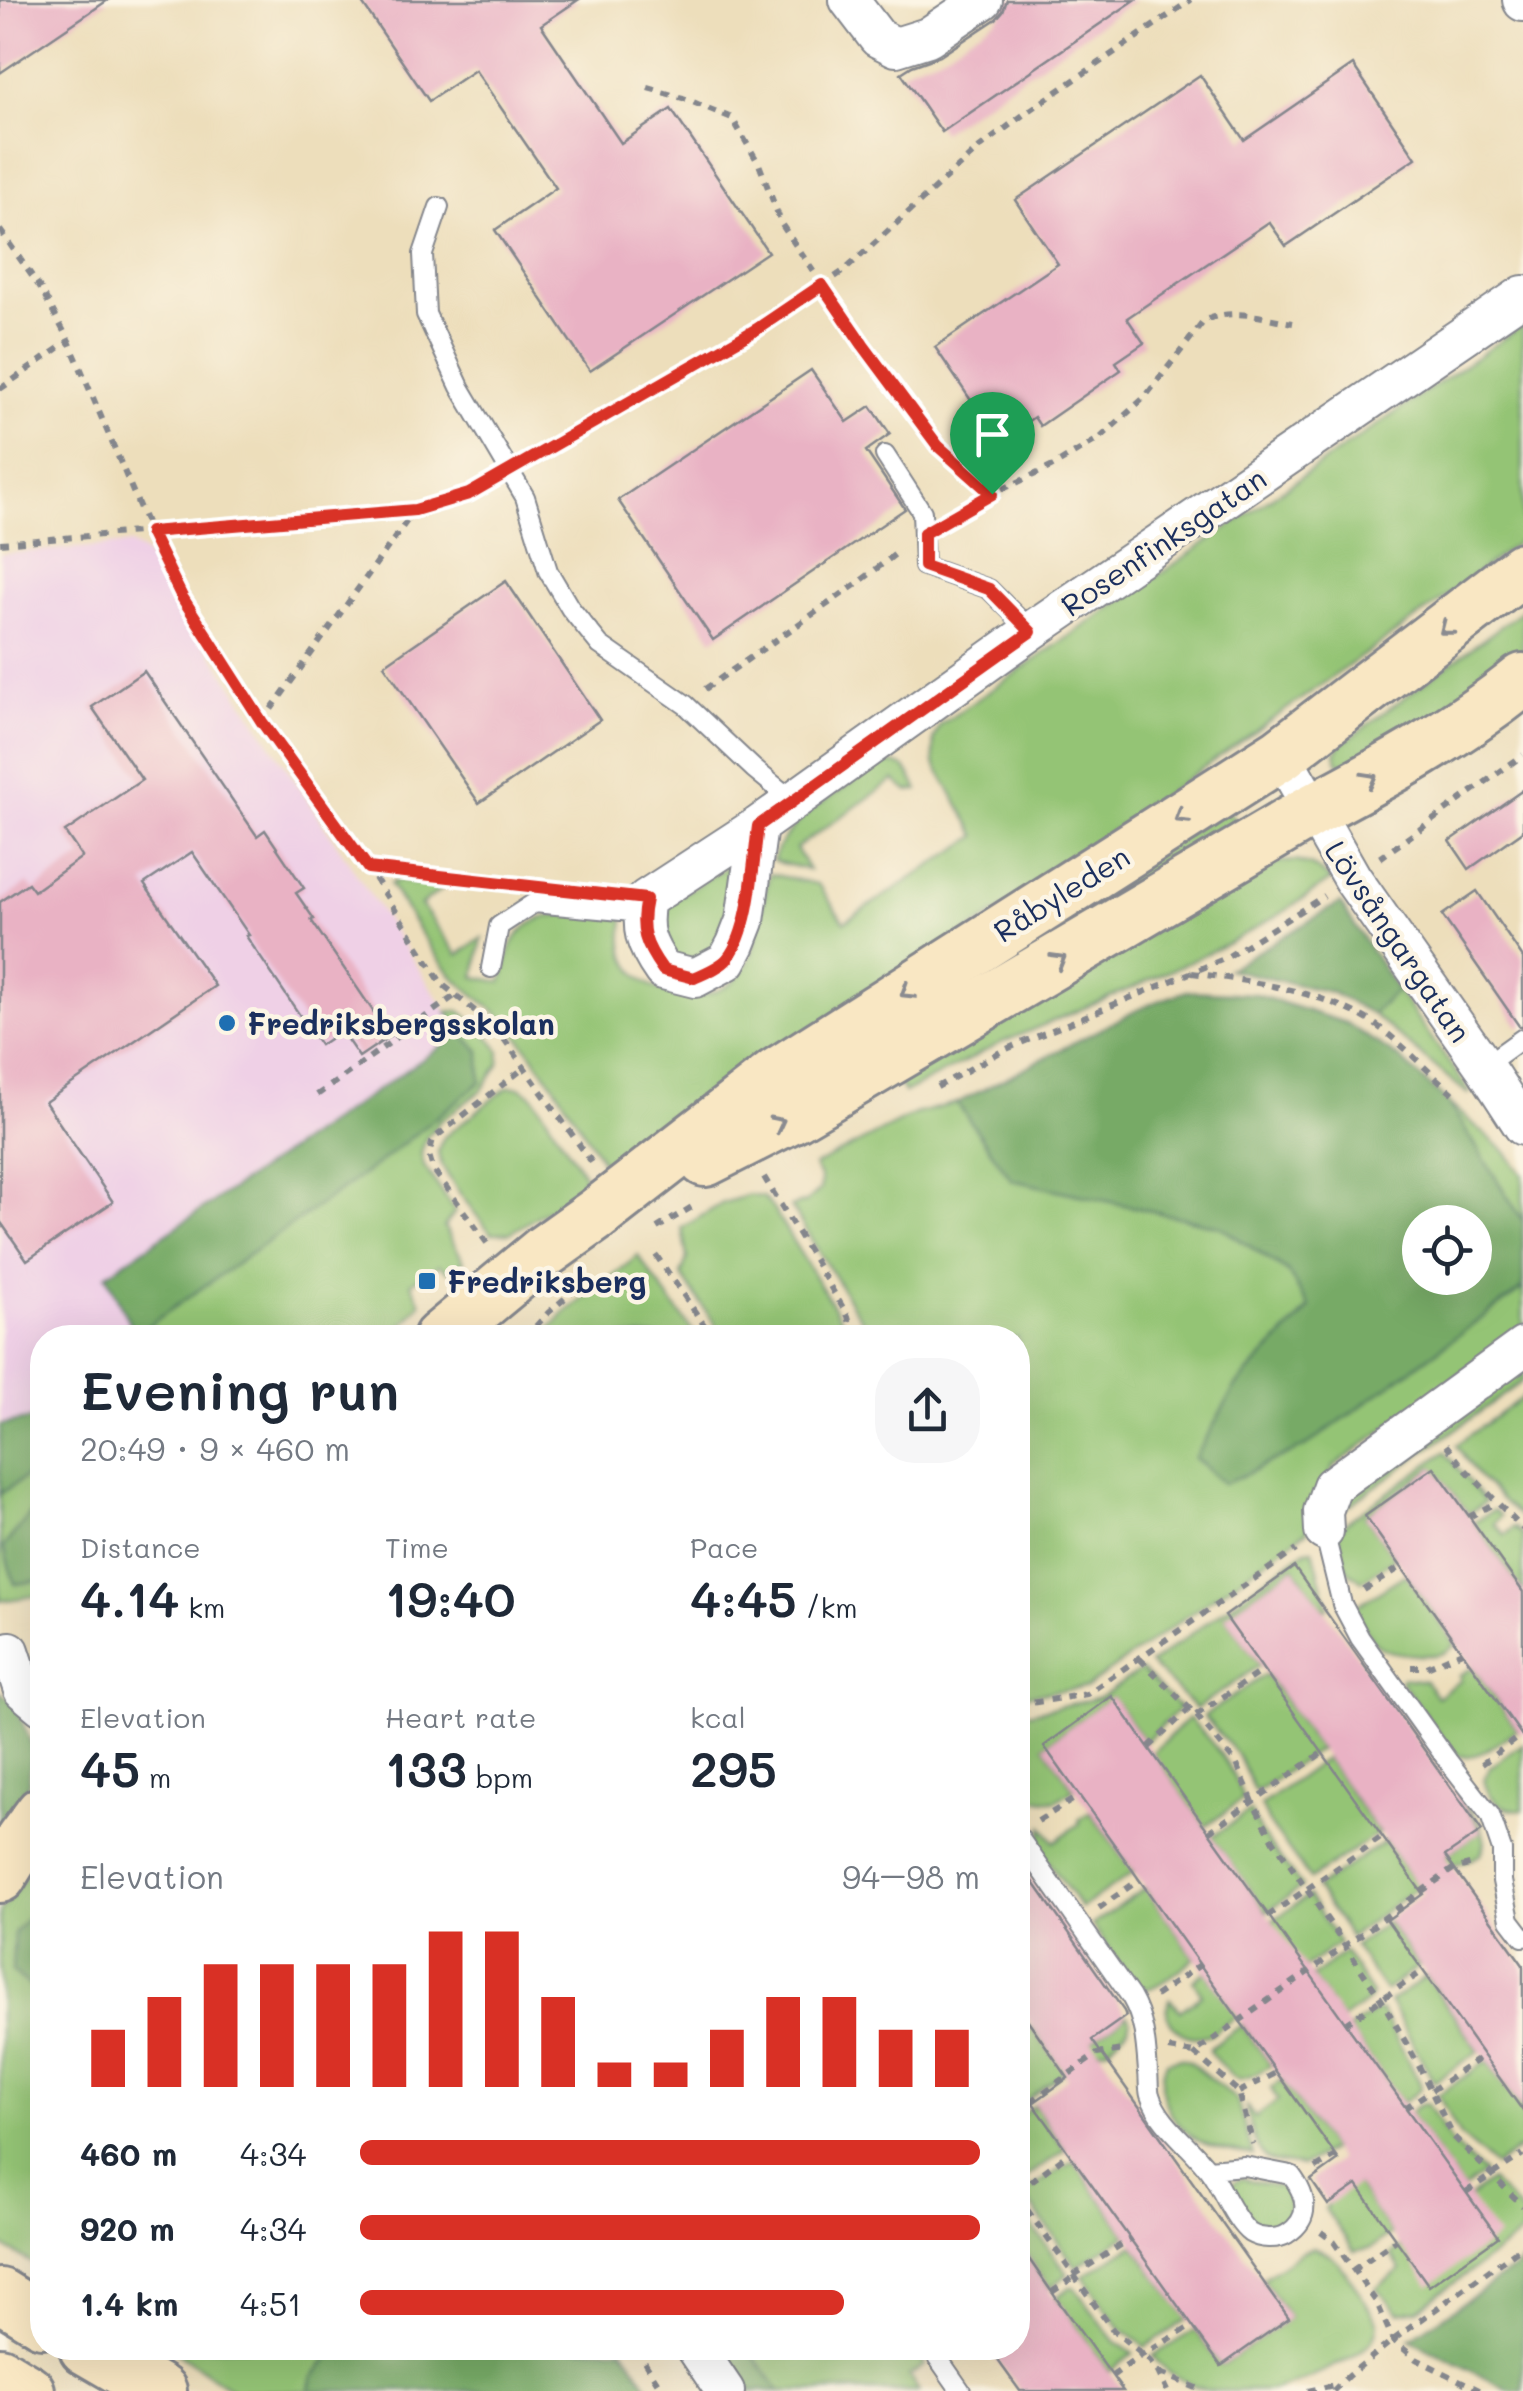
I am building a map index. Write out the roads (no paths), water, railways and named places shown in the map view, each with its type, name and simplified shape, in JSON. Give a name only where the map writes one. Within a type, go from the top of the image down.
[{"type":"main road","name":"Råbyleden","points":[[456,1325],[545,1251],[598,1193],[1280,754],[1523,569]]},
{"type":"main road","name":"Råbyleden","points":[[598,1193],[796,1114],[1377,776],[1490,706],[1523,680]]},
{"type":"main road","points":[[107,2360],[160,2391]]},
{"type":"main road","points":[[0,2374],[28,2391]]},
{"type":"street","points":[[850,0],[878,38],[896,47],[928,37],[983,0]]},
{"type":"street","name":"Rosenfinksgatan","points":[[643,913],[646,899],[758,826],[1031,632],[1523,295]]},
{"type":"street","name":"Lövsångargatan","points":[[1280,754],[1352,878],[1523,1126]]},
{"type":"street","points":[[643,913],[648,948],[663,970],[694,978],[727,961],[745,921],[758,826]]},
{"type":"street","points":[[1324,1531],[1324,1511],[1332,1486],[1523,1346]]},
{"type":"street","points":[[18,1649],[23,1690],[30,1696]]},
{"type":"street","points":[[704,2360],[725,2391]]},
{"type":"lane","points":[[440,207],[423,254],[426,314],[460,387],[524,497],[548,571],[570,608],[600,645],[686,705],[793,801]]},
{"type":"lane","points":[[886,454],[922,512],[924,566],[989,589],[1031,632]]},
{"type":"lane","points":[[491,968],[499,926],[534,903],[643,913]]},
{"type":"lane","points":[[1484,1066],[1523,1038]]},
{"type":"lane","points":[[1324,1531],[1342,1604],[1360,1638],[1490,1815],[1502,1850],[1502,1881],[1510,1920],[1523,1937]]},
{"type":"lane","points":[[1030,1841],[1079,1923],[1141,2014],[1150,2095],[1162,2116],[1208,2169],[1244,2228],[1254,2236],[1281,2238],[1304,2216],[1305,2200],[1291,2176],[1244,2166],[1208,2169]]},
{"type":"lane","points":[[940,2360],[961,2391]]},
{"type":"place","name":"Fredriksbergsskolan","points":[[227,1023]]},
{"type":"place","name":"Fredriksberg","points":[[427,1281]]}]
